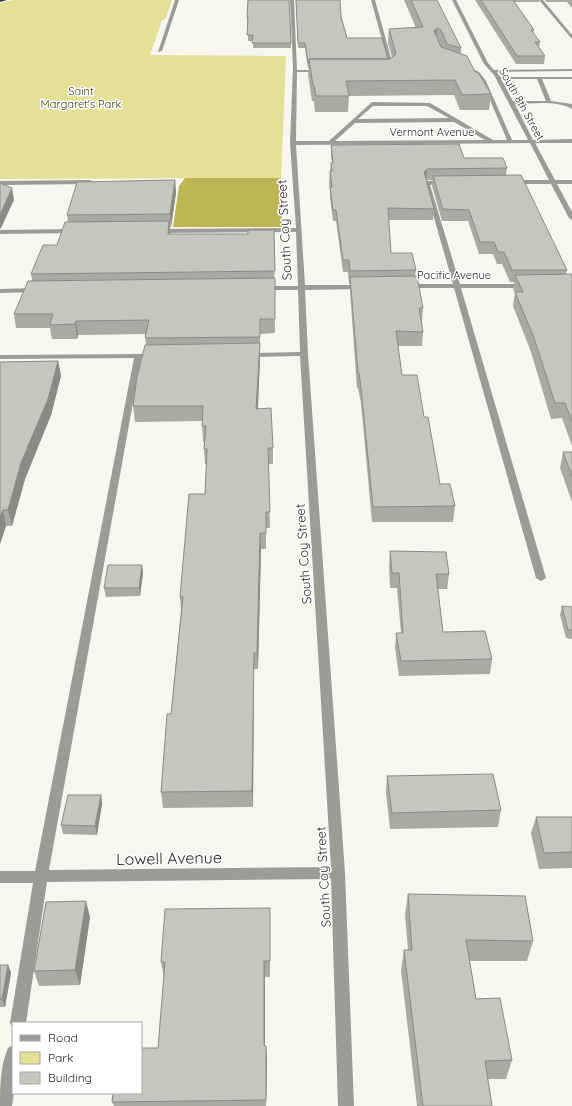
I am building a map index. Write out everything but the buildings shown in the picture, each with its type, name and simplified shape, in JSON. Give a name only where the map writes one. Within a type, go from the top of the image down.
[{"type":"highway","points":[[0,1],[5,0]]},
{"type":"street","points":[[160,51],[176,0]]},
{"type":"street","name":"South Coy Street","points":[[292,0],[295,71],[292,143],[299,230],[304,354],[338,873],[346,1106]]},
{"type":"street","points":[[372,0],[392,69],[388,71]]},
{"type":"street","name":"South 8th Street","points":[[454,0],[486,64],[498,78],[572,218]]},
{"type":"street","points":[[541,0],[572,38]]},
{"type":"street","points":[[462,65],[469,67],[484,81],[510,141]]},
{"type":"street","points":[[492,71],[572,70]]},
{"type":"street","points":[[295,71],[326,71]]},
{"type":"street","points":[[498,78],[572,78]]},
{"type":"street","points":[[539,78],[549,102]]},
{"type":"street","points":[[511,103],[549,102],[571,105]]},
{"type":"street","points":[[330,143],[372,104],[428,104],[491,142]]},
{"type":"street","points":[[354,121],[456,120]]},
{"type":"street","name":"Vermont Avenue","points":[[292,143],[510,141],[572,142]]},
{"type":"street","points":[[506,182],[572,178]]},
{"type":"street","points":[[552,180],[572,182]]},
{"type":"street","points":[[0,183],[96,182]]},
{"type":"street","points":[[450,182],[427,182],[541,578]]},
{"type":"street","points":[[150,231],[299,230]]},
{"type":"street","points":[[0,232],[79,231]]},
{"type":"street","name":"Pacific Avenue","points":[[395,286],[534,286]]},
{"type":"street","points":[[254,288],[372,287]]},
{"type":"street","points":[[0,290],[48,290]]},
{"type":"street","points":[[240,355],[304,354]]},
{"type":"street","points":[[18,1022],[41,876],[138,356]]},
{"type":"street","points":[[0,357],[154,356]]},
{"type":"street","name":"Lowell Avenue","points":[[0,877],[338,873]]},
{"type":"street","points":[[4,1106],[12,1059]]},
{"type":"green space","name":"Saint Margaret's Park","points":[[14,0],[172,0],[166,18],[162,20],[150,55],[286,56],[281,178],[0,179],[0,3]]},
{"type":"shaded area","points":[[185,178],[281,178],[282,227],[173,227],[179,186]]}]
